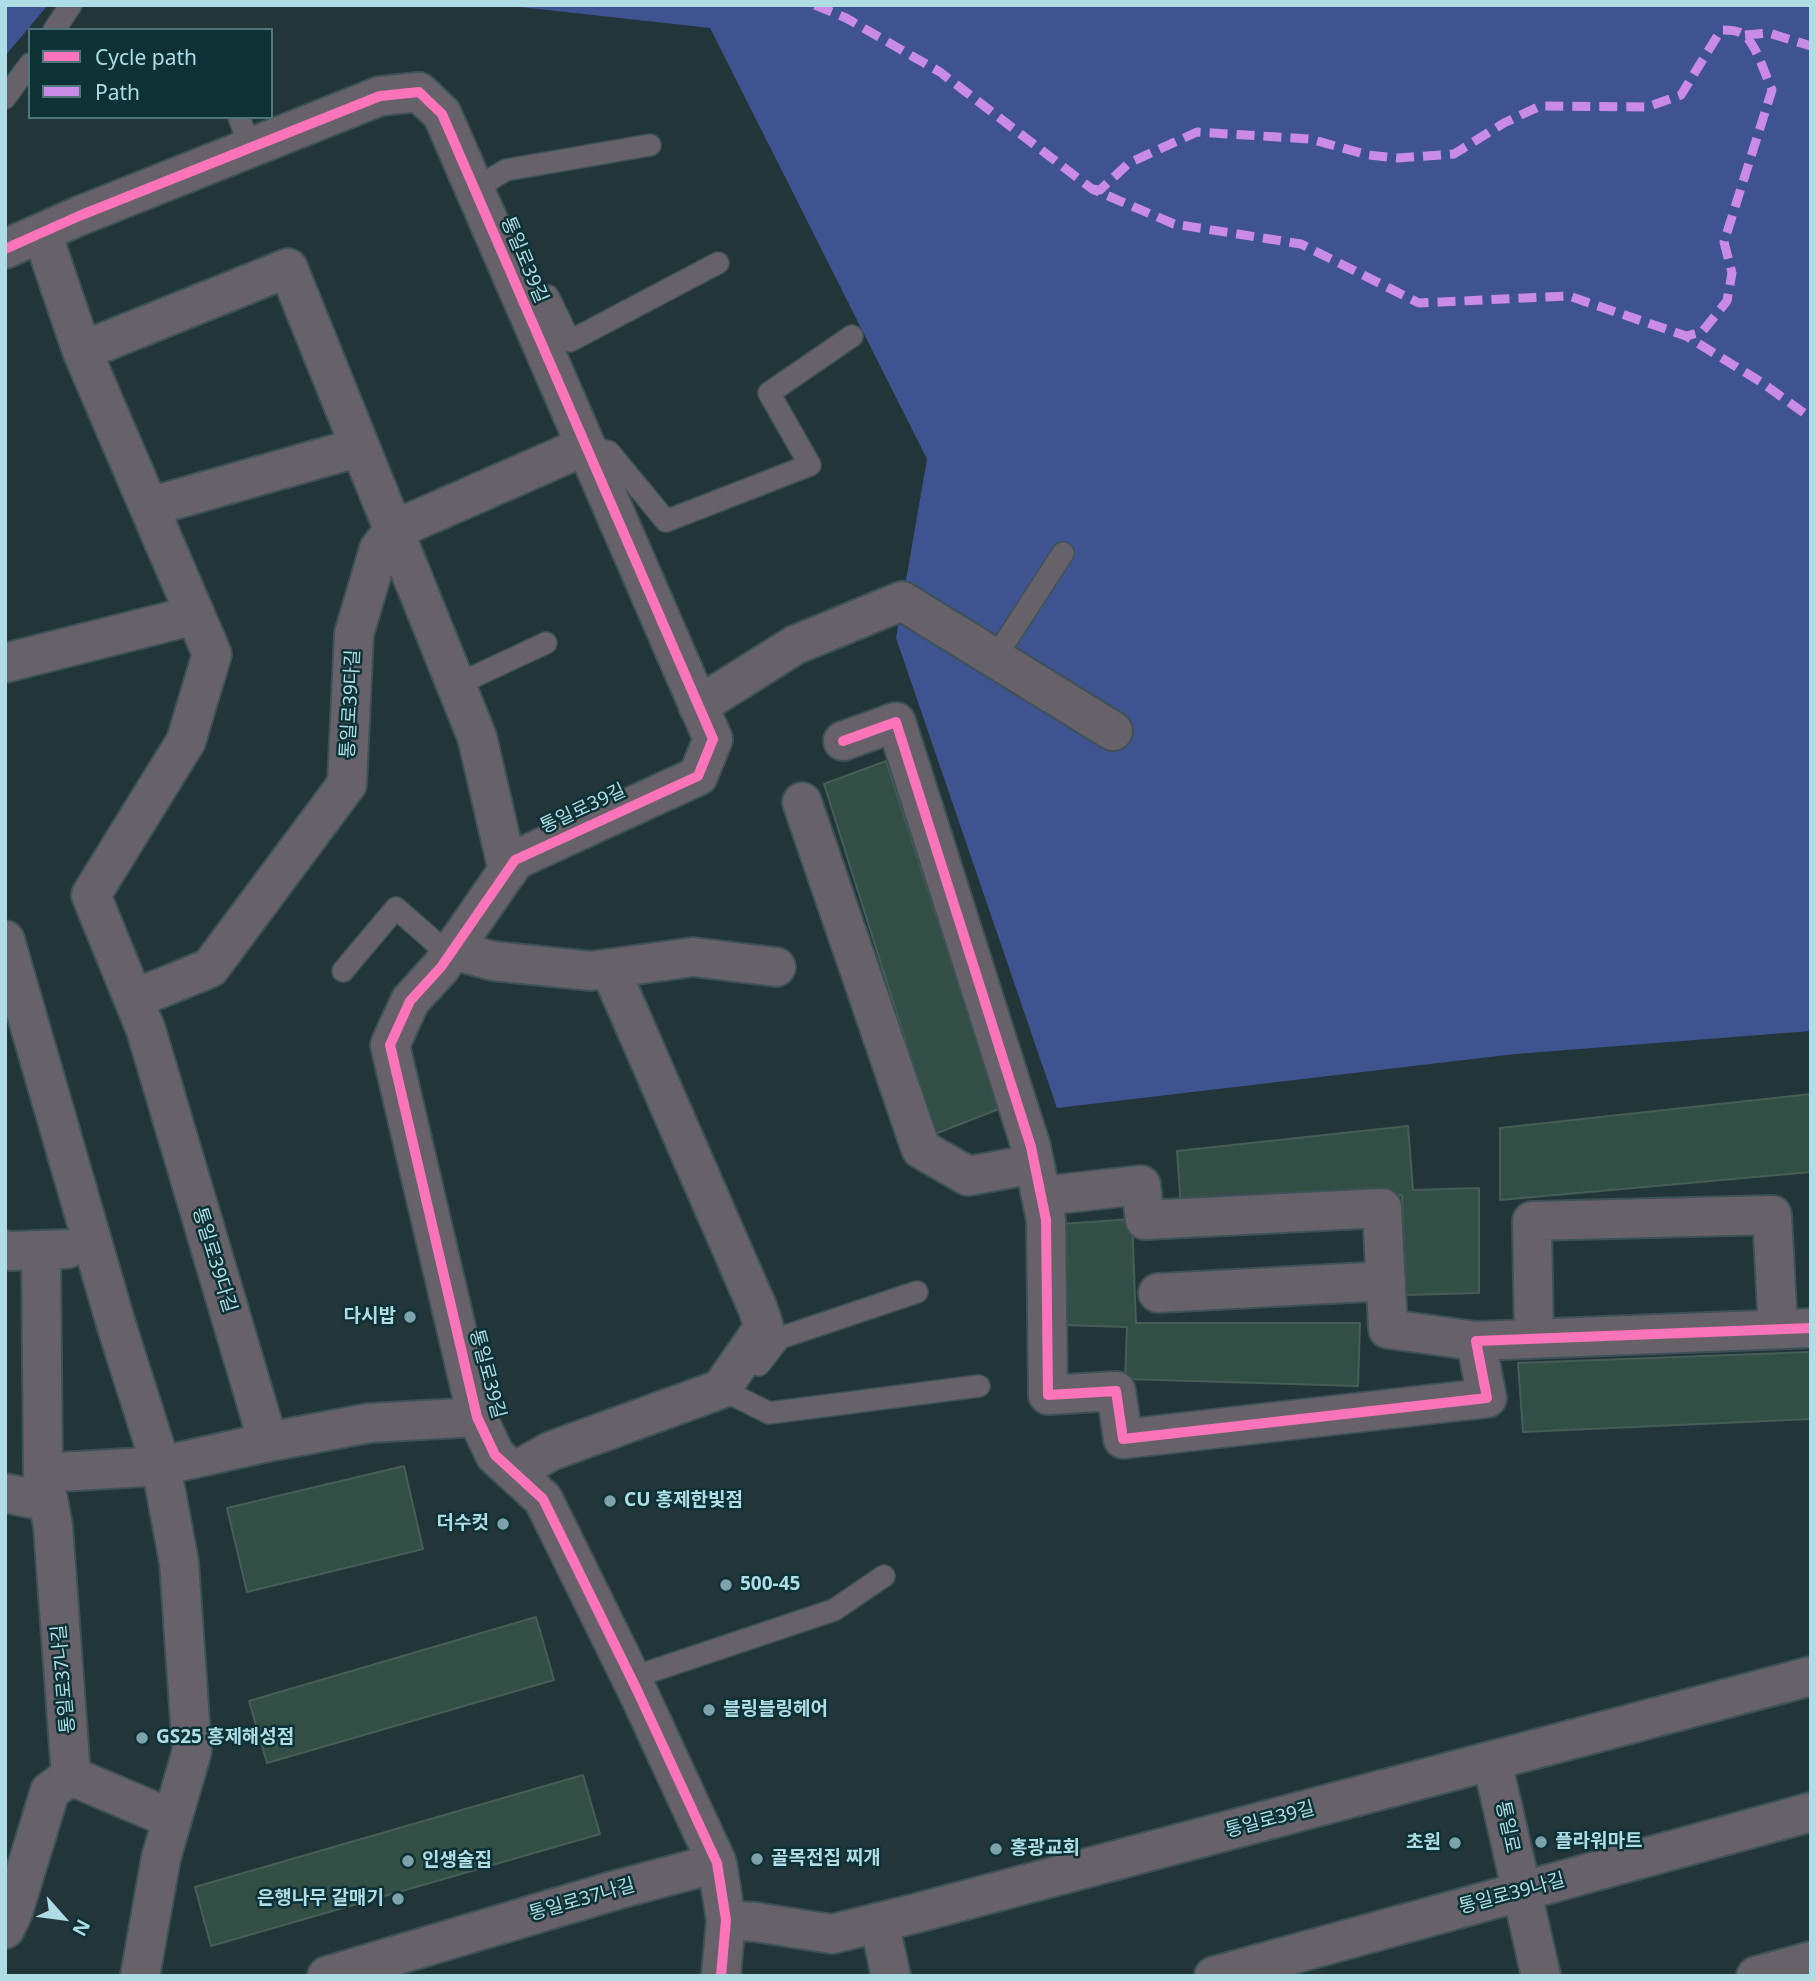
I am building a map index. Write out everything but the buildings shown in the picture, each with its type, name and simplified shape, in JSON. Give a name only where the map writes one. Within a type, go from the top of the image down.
[{"type":"street","name":"통일로39길","points":[[5,249],[245,132],[380,96],[419,92],[442,114],[713,739],[698,776],[515,860],[441,967],[410,1001],[390,1045],[477,1418],[495,1455],[543,1499],[631,1678],[717,1863],[726,1920],[721,1976]]},
{"type":"street","points":[[5,663],[195,615],[82,351],[42,233]]},
{"type":"street","points":[[82,351],[288,268],[477,737],[508,871]]},
{"type":"street","points":[[394,530],[585,446]]},
{"type":"street","points":[[149,507],[360,447]]},
{"type":"street","name":"통일로39다길","points":[[134,999],[210,968],[347,784],[354,634],[379,549],[394,530]]},
{"type":"street","points":[[698,706],[794,645],[902,601],[1114,730]]},
{"type":"street","name":"통일로39다길","points":[[195,615],[212,654],[186,741],[92,895],[146,1030],[268,1442]]},
{"type":"street","points":[[843,741],[896,722],[1031,1147],[1046,1220],[1048,1395],[1116,1391],[1124,1439],[1487,1398],[1476,1341]]},
{"type":"street","points":[[802,802],[920,1149],[968,1176],[1141,1185],[1145,1220],[1382,1208],[1388,1329],[1476,1341],[1794,1328],[1772,1214],[1532,1221],[1534,1338]]},
{"type":"street","points":[[5,940],[21,1058],[94,1248],[162,1466],[179,1562],[192,1751],[161,1858],[140,1976]]},
{"type":"street","points":[[453,950],[493,961],[592,971],[693,957],[776,967]]},
{"type":"street","points":[[514,1472],[551,1451],[721,1389],[764,1327],[610,969]]},
{"type":"street","name":"통일로37나길","points":[[71,1776],[53,1526],[46,1487],[23,1250],[94,1248]]},
{"type":"street","points":[[1157,1293],[1386,1281]]},
{"type":"street","points":[[5,1493],[162,1466],[369,1423],[477,1418]]},
{"type":"street","name":"통일로39길","points":[[726,1920],[832,1934],[1811,1676]]},
{"type":"street","name":"통일로","points":[[1492,1761],[1541,1976]]},
{"type":"street","points":[[5,1929],[13,1912],[50,1791],[71,1776],[172,1819]]},
{"type":"street","name":"통일로39나길","points":[[1214,1976],[1811,1812]]},
{"type":"street","name":"통일로37나길","points":[[327,1976],[615,1889],[717,1863]]},
{"type":"street","points":[[879,1922],[891,1976]]},
{"type":"street","points":[[1756,1976],[1811,1961]]},
{"type":"lane","points":[[55,28],[71,5]]},
{"type":"lane","points":[[5,98],[28,67]]},
{"type":"lane","points":[[474,189],[506,170],[650,145]]},
{"type":"lane","name":"통일로39길","points":[[520,294],[548,296],[570,341],[718,262]]},
{"type":"lane","points":[[585,446],[609,452],[666,521],[810,466],[769,393],[852,336]]},
{"type":"lane","points":[[995,658],[1063,552]]},
{"type":"lane","points":[[456,685],[546,643]]},
{"type":"lane","points":[[343,971],[396,908],[437,944],[453,950]]},
{"type":"lane","points":[[721,1389],[747,1381],[780,1338],[917,1292]]},
{"type":"lane","points":[[721,1389],[769,1413],[979,1386]]},
{"type":"lane","points":[[631,1678],[834,1610],[884,1576]]},
{"type":"shaded area","points":[[5,5],[48,5],[28,28],[5,56]]},
{"type":"shaded area","points":[[502,5],[1811,5],[1811,1031],[1515,1054],[1057,1108],[896,638],[927,459],[710,28]]},
{"type":"marked path","points":[[815,5],[846,18],[940,72],[1092,189],[1174,224],[1301,244],[1419,303],[1569,296],[1686,336],[1761,382],[1811,418]]},
{"type":"marked path","points":[[1092,189],[1100,190],[1129,163],[1197,132],[1310,139],[1368,155],[1398,158],[1454,154],[1504,123],[1540,106],[1647,107],[1681,95],[1721,30],[1735,31],[1743,34],[1752,44],[1772,90],[1724,242],[1732,273],[1727,301],[1702,332],[1686,336]]},
{"type":"marked path","points":[[1745,35],[1769,33],[1811,46]]},
{"type":"cycle path","points":[[5,249],[79,216],[380,96],[419,92],[442,114],[713,739],[698,776],[515,860],[441,967],[410,1001],[390,1045],[477,1417],[495,1455],[543,1499],[637,1690],[717,1863],[726,1920],[721,1976]]},
{"type":"cycle path","points":[[843,741],[896,722],[1031,1147],[1046,1220],[1048,1395],[1116,1391],[1123,1439],[1487,1398],[1476,1341],[1811,1328]]},
{"type":"place","name":"다시밥","points":[[410,1317]]},
{"type":"place","name":"CU 홍제한빛점","points":[[610,1501]]},
{"type":"place","name":"더수컷","points":[[503,1524]]},
{"type":"place","name":"500-45","points":[[726,1585]]},
{"type":"place","name":"블링블링헤어","points":[[709,1710]]},
{"type":"place","name":"GS25 홍제해성점","points":[[142,1738]]},
{"type":"place","name":"플라워마트","points":[[1541,1842]]},
{"type":"place","name":"초원","points":[[1455,1843]]},
{"type":"place","name":"홍광교회","points":[[996,1849]]},
{"type":"place","name":"골목전집 찌개","points":[[757,1859]]},
{"type":"place","name":"인생술집","points":[[408,1861]]},
{"type":"place","name":"은행나무 갈매기","points":[[398,1899]]}]
